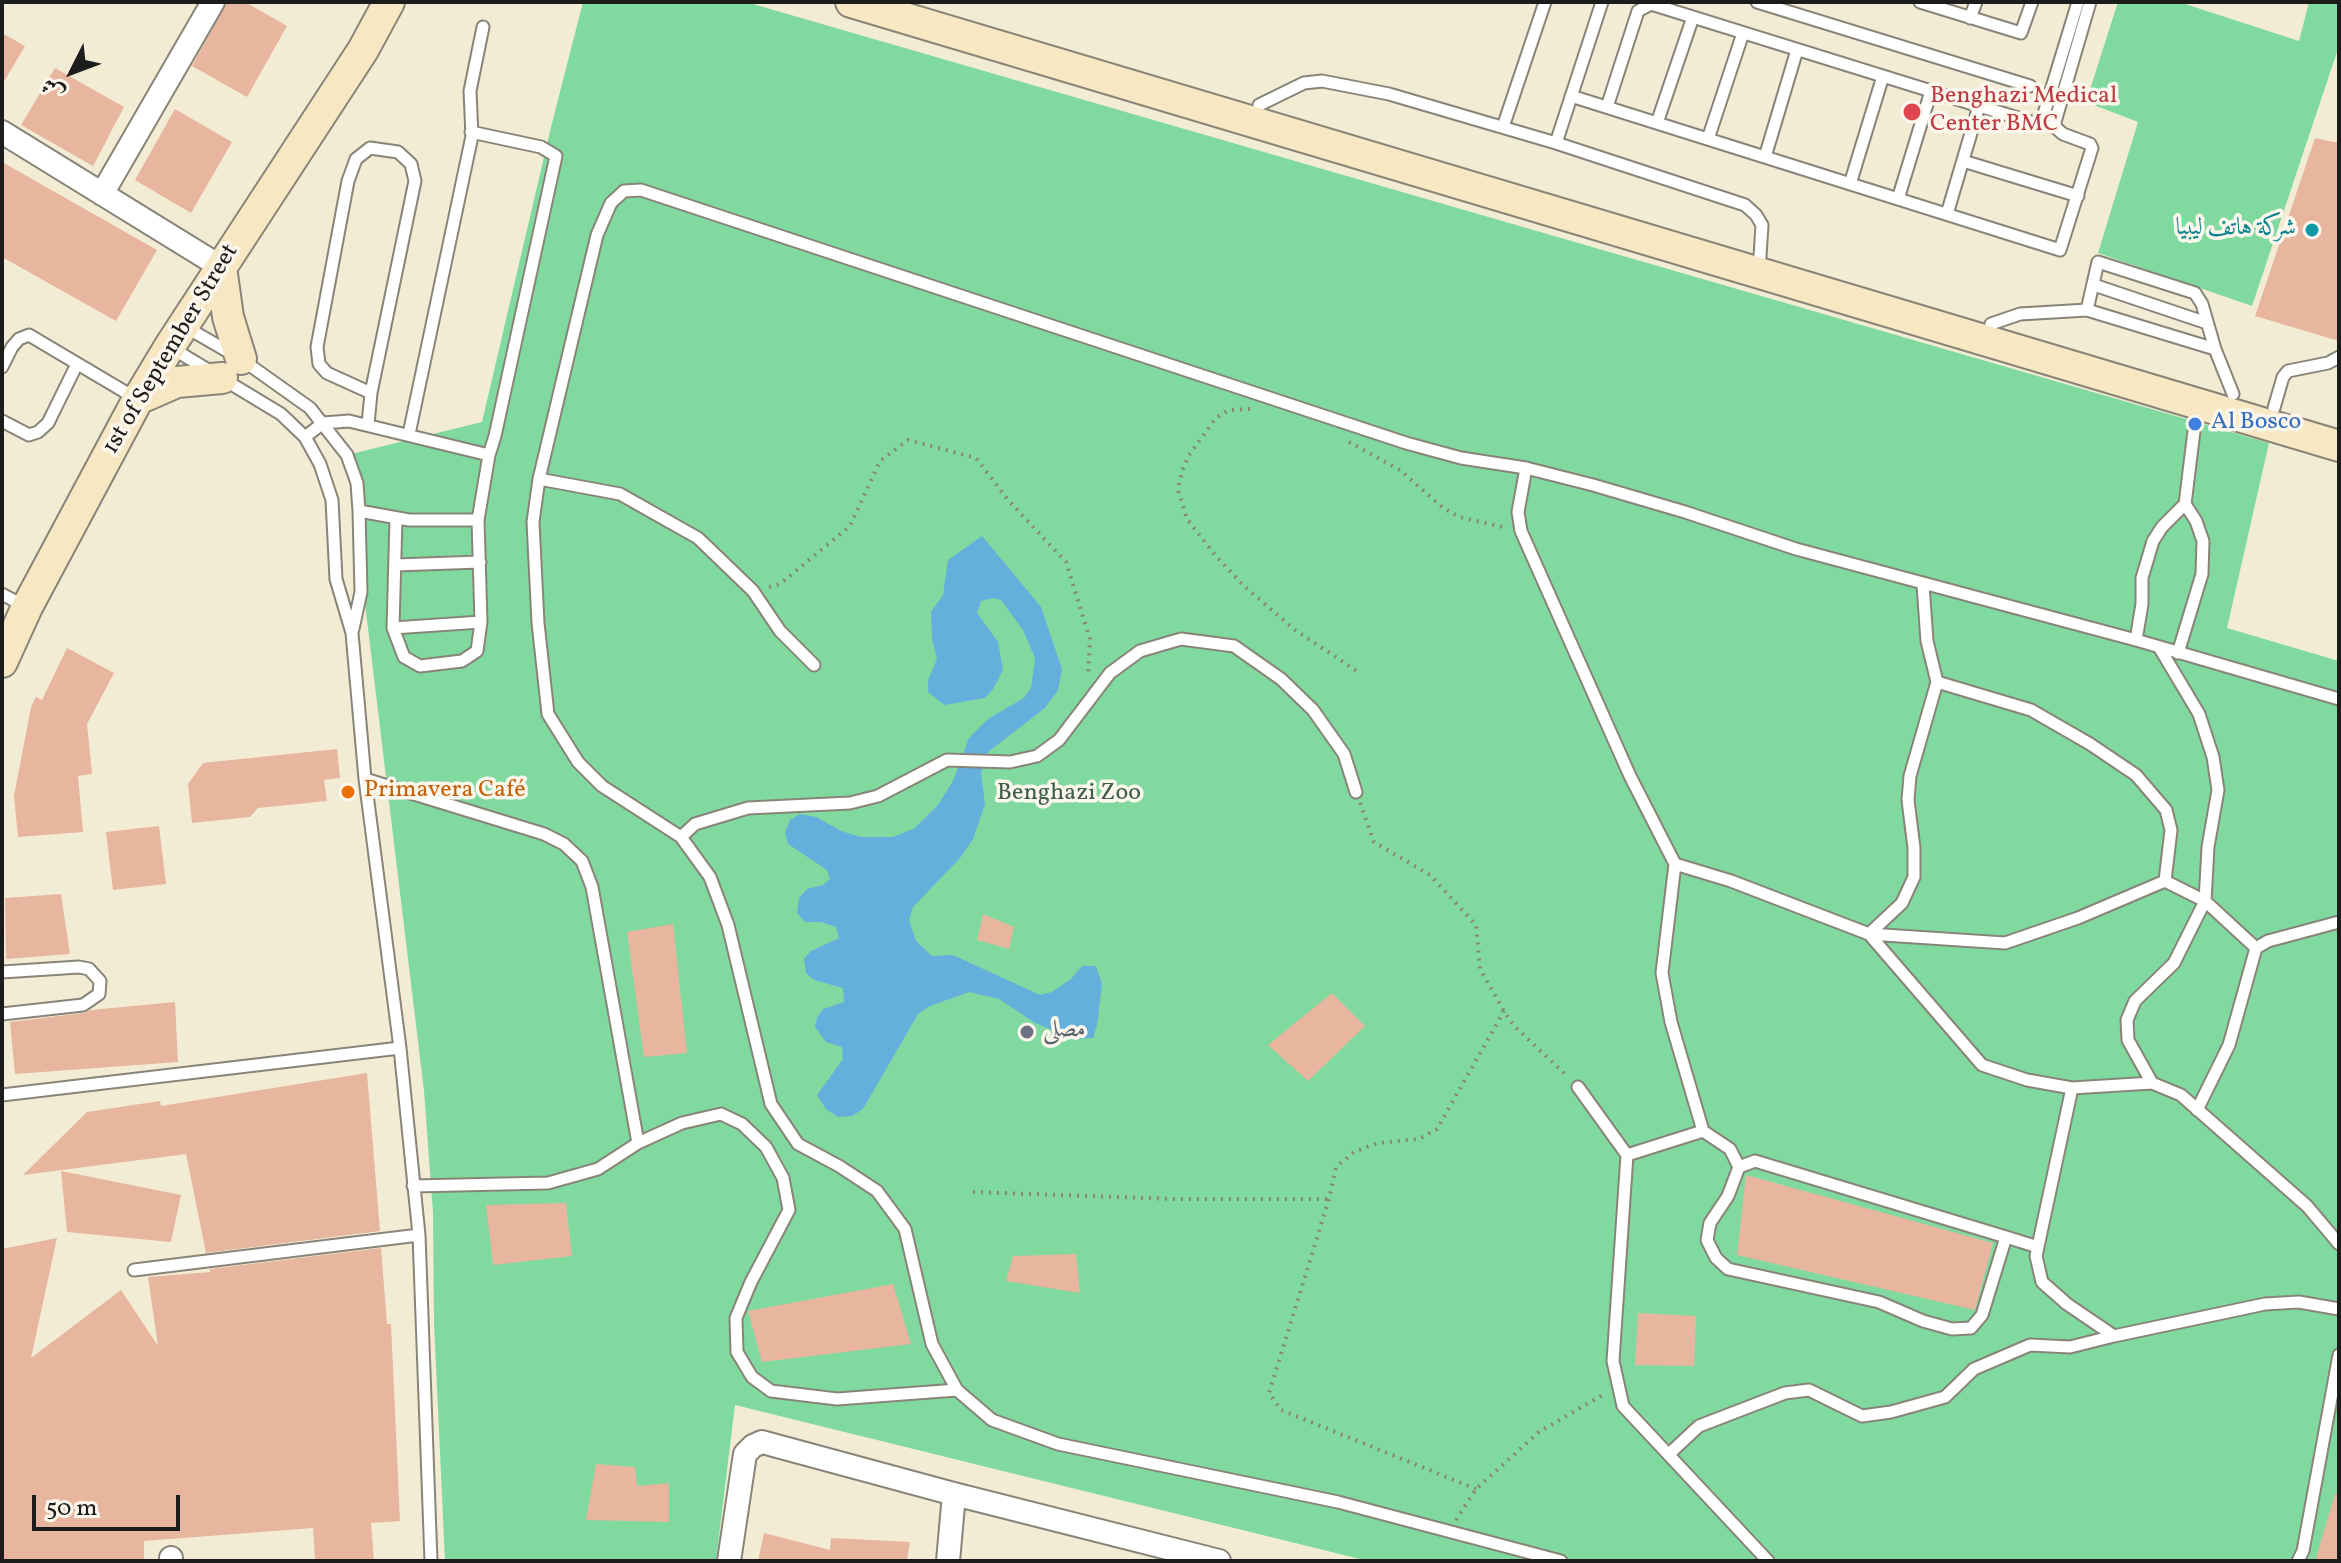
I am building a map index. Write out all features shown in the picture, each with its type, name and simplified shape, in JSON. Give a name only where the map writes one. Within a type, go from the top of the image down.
[{"type":"main road","points":[[363,50],[389,2]]},
{"type":"main road","points":[[363,50],[413,2]]},
{"type":"main road","points":[[851,2],[901,6],[1259,105],[1760,262],[1869,307],[2339,446]]},
{"type":"main road","points":[[901,6],[1760,262],[1991,324],[2339,428]]},
{"type":"main road","name":"1st of September Street","points":[[2,662],[14,600],[176,336],[363,50]]},
{"type":"main road","points":[[138,399],[177,382],[232,369],[221,267]]},
{"type":"street","points":[[102,194],[213,2]]},
{"type":"street","points":[[2,132],[221,267]]},
{"type":"street","points":[[729,1561],[745,1454],[762,1442],[1215,1561]]},
{"type":"street","points":[[948,1561],[954,1494]]},
{"type":"lane","points":[[1503,127],[1545,2]]},
{"type":"lane","points":[[1556,143],[1602,2]]},
{"type":"lane","points":[[1757,2],[2030,86]]},
{"type":"lane","points":[[1920,2],[2021,33],[2032,2]]},
{"type":"lane","points":[[1970,18],[1976,2]]},
{"type":"lane","points":[[1607,107],[1638,11],[1651,4],[2034,123],[2043,117],[2078,2]]},
{"type":"lane","points":[[1571,96],[2060,250],[2092,148],[2090,144],[2063,134],[2056,128],[2055,122],[2090,2]]},
{"type":"lane","points":[[1657,123],[1693,17]]},
{"type":"lane","points":[[409,434],[471,132],[470,91],[483,27]]},
{"type":"lane","points":[[1708,139],[1743,33]]},
{"type":"lane","points":[[1765,157],[1797,50]]},
{"type":"lane","points":[[1850,184],[1883,76]]},
{"type":"lane","points":[[1259,105],[1304,83],[1322,81],[1389,94],[1556,143],[1745,205],[1762,225],[1760,262]]},
{"type":"lane","points":[[1898,199],[1931,91]]},
{"type":"lane","points":[[1947,214],[1979,106]]},
{"type":"lane","points":[[396,518],[393,628],[404,657],[420,666],[462,661],[477,651],[481,622],[478,520],[489,455],[556,156],[541,147],[471,132]]},
{"type":"lane","points":[[368,424],[371,393],[415,181],[411,164],[398,152],[370,148],[356,159],[348,181],[317,347],[319,364],[327,373],[371,393]]},
{"type":"lane","points":[[1963,161],[2078,196]]},
{"type":"lane","points":[[1561,1561],[1338,1502],[1058,1444],[992,1420],[957,1390],[932,1344],[905,1229],[877,1191],[798,1144],[771,1104],[728,925],[710,877],[681,837],[602,786],[578,762],[548,714],[538,623],[533,522],[539,479],[597,235],[611,203],[624,191],[641,190],[1406,443],[1461,458],[1526,468],[1685,512],[1796,549],[2136,640],[2339,699]]},
{"type":"lane","points":[[2087,310],[2098,262],[2195,293],[2200,298],[2233,394]]},
{"type":"lane","points":[[2094,285],[2207,323]]},
{"type":"lane","points":[[1991,324],[2020,314],[2087,310],[2215,349]]},
{"type":"lane","points":[[2,367],[12,347],[19,339],[29,335],[138,399]]},
{"type":"lane","points":[[176,336],[232,369],[310,408],[347,455],[357,483],[359,511],[361,592],[352,633]]},
{"type":"lane","points":[[176,336],[232,369],[305,437],[320,464],[332,500],[336,579],[352,633],[365,779],[400,1048],[419,1235],[431,1561]]},
{"type":"lane","points":[[2274,408],[2283,377],[2288,371],[2328,363],[2339,357]]},
{"type":"lane","points":[[2,421],[29,435],[38,432],[48,423],[77,364]]},
{"type":"lane","points":[[2136,640],[2142,604],[2142,578],[2153,541],[2185,504],[2198,403]]},
{"type":"lane","points":[[305,437],[323,423],[349,421],[489,455]]},
{"type":"lane","points":[[1526,468],[1518,512],[1521,531],[1630,776],[1675,864],[1662,973],[1671,1022],[1703,1131],[1730,1149],[1739,1167],[1728,1196],[1710,1223],[1707,1240],[1716,1258],[1728,1269],[1879,1302],[1923,1321],[1952,1329],[1971,1328],[1982,1315],[2006,1237]]},
{"type":"lane","points":[[539,479],[620,494],[698,538],[753,591],[780,631],[814,665]]},
{"type":"lane","points":[[2178,653],[2202,574],[2203,541],[2196,521],[2185,504]]},
{"type":"lane","points":[[359,511],[396,518],[478,520]]},
{"type":"lane","points":[[396,565],[480,562]]},
{"type":"lane","points":[[1869,934],[1902,903],[1914,877],[1908,800],[1910,776],[1937,682],[1927,641],[1923,585]]},
{"type":"lane","points":[[393,628],[481,622]]},
{"type":"lane","points":[[681,837],[695,824],[748,808],[850,803],[878,796],[936,764],[955,759],[997,762],[1037,756],[1059,740],[1110,673],[1140,651],[1181,639],[1234,646],[1281,679],[1313,710],[1344,754],[1356,792]]},
{"type":"lane","points":[[2152,1083],[2128,1040],[2127,1020],[2135,1001],[2174,963],[2205,901],[2208,847],[2218,790],[2213,757],[2199,714],[2159,647]]},
{"type":"lane","points":[[1937,682],[2031,710],[2136,775],[2166,810],[2171,830],[2165,881]]},
{"type":"lane","points":[[365,779],[544,834],[564,844],[582,861],[592,887],[638,1143]]},
{"type":"lane","points":[[1675,864],[1731,881],[1869,934],[2005,943],[2078,918],[2165,881],[2205,901],[2256,948]]},
{"type":"lane","points":[[2197,1110],[2229,1045],[2256,948],[2268,941],[2339,922]]},
{"type":"lane","points":[[1869,934],[1982,1065],[2027,1080],[2072,1088],[2152,1083],[2181,1095],[2307,1206],[2339,1244]]},
{"type":"lane","points":[[2,972],[79,967],[89,969],[100,981],[99,994],[83,1005],[2,1014]]},
{"type":"lane","points":[[2,1095],[400,1048]]},
{"type":"lane","points":[[1578,1087],[1627,1155],[1613,1361],[1623,1406],[1768,1561]]},
{"type":"lane","points":[[2072,1088],[2036,1256],[2042,1282],[2067,1304],[2114,1336]]},
{"type":"lane","points":[[413,1186],[548,1183],[598,1169],[638,1143],[682,1123],[721,1114],[742,1124],[766,1147],[783,1178],[789,1210],[736,1318],[737,1352],[752,1377],[771,1391],[837,1399],[957,1390]]},
{"type":"lane","points":[[1627,1155],[1703,1131]]},
{"type":"lane","points":[[1739,1167],[1755,1161],[2038,1247]]},
{"type":"lane","points":[[134,1270],[419,1235]]},
{"type":"lane","points":[[1669,1454],[1699,1426],[1785,1393],[1809,1390],[1862,1416],[1891,1412],[1945,1397],[1974,1369],[2030,1345],[2070,1347],[2265,1304],[2299,1302],[2339,1309]]},
{"type":"lane","points":[[2298,1561],[2303,1551],[2339,1355]]},
{"type":"path","points":[[1259,409],[1229,410],[1216,418],[1189,455],[1178,490],[1187,519],[1245,587],[1295,630],[1360,673]]},
{"type":"path","points":[[753,591],[780,584],[850,526],[880,461],[908,440],[976,458],[1008,500],[1066,562],[1090,639],[1086,706]]},
{"type":"path","points":[[1346,441],[1400,470],[1442,507],[1459,517],[1521,531]]},
{"type":"path","points":[[1356,792],[1374,842],[1430,875],[1476,925],[1480,969],[1504,1011],[1513,1025],[1578,1087]]},
{"type":"path","points":[[1476,1489],[1281,1410],[1269,1393],[1336,1167],[1354,1152],[1378,1143],[1419,1139],[1437,1129],[1504,1011]]},
{"type":"path","points":[[973,1192],[1174,1199],[1329,1199]]},
{"type":"path","points":[[1449,1530],[1476,1489],[1539,1432],[1619,1386]]},
{"type":"green space","name":"Benghazi Zoo","points":[[583,2],[746,2],[2269,443],[2227,628],[2339,661],[2339,1561],[1368,1561],[735,1405],[716,1561],[445,1561],[434,1323],[433,1213],[424,1091],[347,455],[482,422]]},
{"type":"green space","points":[[2118,2],[2179,2],[2299,41],[2309,2],[2339,2],[2339,46],[2252,306],[2098,253],[2138,122],[2086,102]]},
{"type":"water","points":[[982,536],[1041,607],[1062,669],[1058,690],[1045,708],[988,752],[981,774],[985,804],[973,839],[960,858],[913,907],[909,920],[916,941],[932,956],[953,955],[1040,995],[1052,992],[1071,979],[1082,966],[1096,966],[1102,984],[1097,1025],[1093,1038],[1076,1039],[1035,1023],[999,999],[969,992],[930,1006],[918,1014],[863,1109],[852,1116],[838,1117],[826,1109],[817,1095],[843,1059],[842,1047],[826,1042],[815,1027],[823,1009],[844,1002],[843,988],[814,980],[806,973],[804,959],[811,951],[839,938],[836,927],[821,922],[805,922],[797,913],[799,898],[807,889],[823,885],[830,879],[827,870],[788,844],[785,832],[790,820],[800,814],[816,817],[841,831],[861,837],[893,837],[915,828],[938,805],[953,781],[969,738],[988,719],[1024,698],[1031,688],[1035,658],[1023,630],[1001,600],[993,598],[981,601],[977,613],[998,642],[1003,670],[993,689],[985,698],[944,705],[928,692],[928,680],[937,659],[932,640],[931,612],[943,595],[948,560]]},
{"type":"building","points":[[227,2],[245,2],[287,26],[247,97],[192,66]]},
{"type":"building","points":[[2,33],[25,46],[2,85]]},
{"type":"building","points":[[55,68],[124,107],[93,166],[21,125]]},
{"type":"building","points":[[175,109],[232,142],[191,213],[135,180]]},
{"type":"building","name":"شركة هاتف ليبيا","points":[[2315,138],[2339,143],[2339,341],[2255,316]]},
{"type":"building","points":[[2,162],[157,250],[116,321],[2,257]]},
{"type":"building","points":[[67,648],[114,673],[87,724],[92,774],[78,776],[83,832],[18,837],[14,796],[31,707],[36,697],[42,700]]},
{"type":"building","points":[[337,749],[340,778],[324,780],[327,801],[258,808],[250,817],[192,823],[188,784],[203,763]]},
{"type":"building","points":[[159,826],[166,884],[113,890],[106,832]]},
{"type":"building","points":[[61,894],[70,954],[6,959],[5,898]]},
{"type":"building","points":[[983,914],[1014,927],[1009,949],[977,940]]},
{"type":"building","points":[[673,924],[687,1053],[644,1057],[627,932]]},
{"type":"building","points":[[1332,993],[1365,1026],[1308,1081],[1268,1045]]},
{"type":"building","points":[[175,1002],[178,1062],[15,1074],[10,1022]]},
{"type":"building","points":[[367,1073],[380,1231],[206,1253],[186,1154],[23,1175],[87,1112],[160,1101],[161,1106]]},
{"type":"building","points":[[61,1171],[181,1195],[171,1242],[67,1232]]},
{"type":"building","points":[[1746,1175],[1993,1243],[1975,1310],[1737,1255]]},
{"type":"building","points":[[566,1203],[572,1256],[493,1265],[486,1205]]},
{"type":"building","points":[[57,1238],[31,1358],[121,1290],[158,1346],[148,1277],[210,1272],[210,1269],[381,1248],[387,1324],[391,1324],[400,1521],[371,1523],[374,1561],[315,1561],[313,1528],[144,1541],[144,1561],[2,1561],[2,1249]]},
{"type":"building","points":[[1076,1254],[1080,1293],[1006,1281],[1013,1256]]},
{"type":"building","points":[[893,1284],[911,1344],[762,1362],[748,1311]]},
{"type":"building","points":[[1638,1313],[1696,1316],[1694,1366],[1635,1365]]},
{"type":"building","points":[[596,1464],[635,1467],[637,1486],[669,1483],[669,1522],[586,1520]]},
{"type":"building","points":[[2335,1494],[2339,1494],[2339,1561],[2315,1561]]},
{"type":"building","points":[[764,1533],[830,1550],[831,1538],[910,1542],[907,1561],[758,1561]]},
{"type":"place","name":"Benghazi Medical Center BMC","points":[[1912,112]]},
{"type":"place","name":"شركة هاتف ليبيا","points":[[2312,230]]},
{"type":"place","name":"Al Bosco","points":[[2195,424]]},
{"type":"place","name":"Primavera Café","points":[[348,792]]},
{"type":"place","name":"مصلى","points":[[1027,1032]]}]
